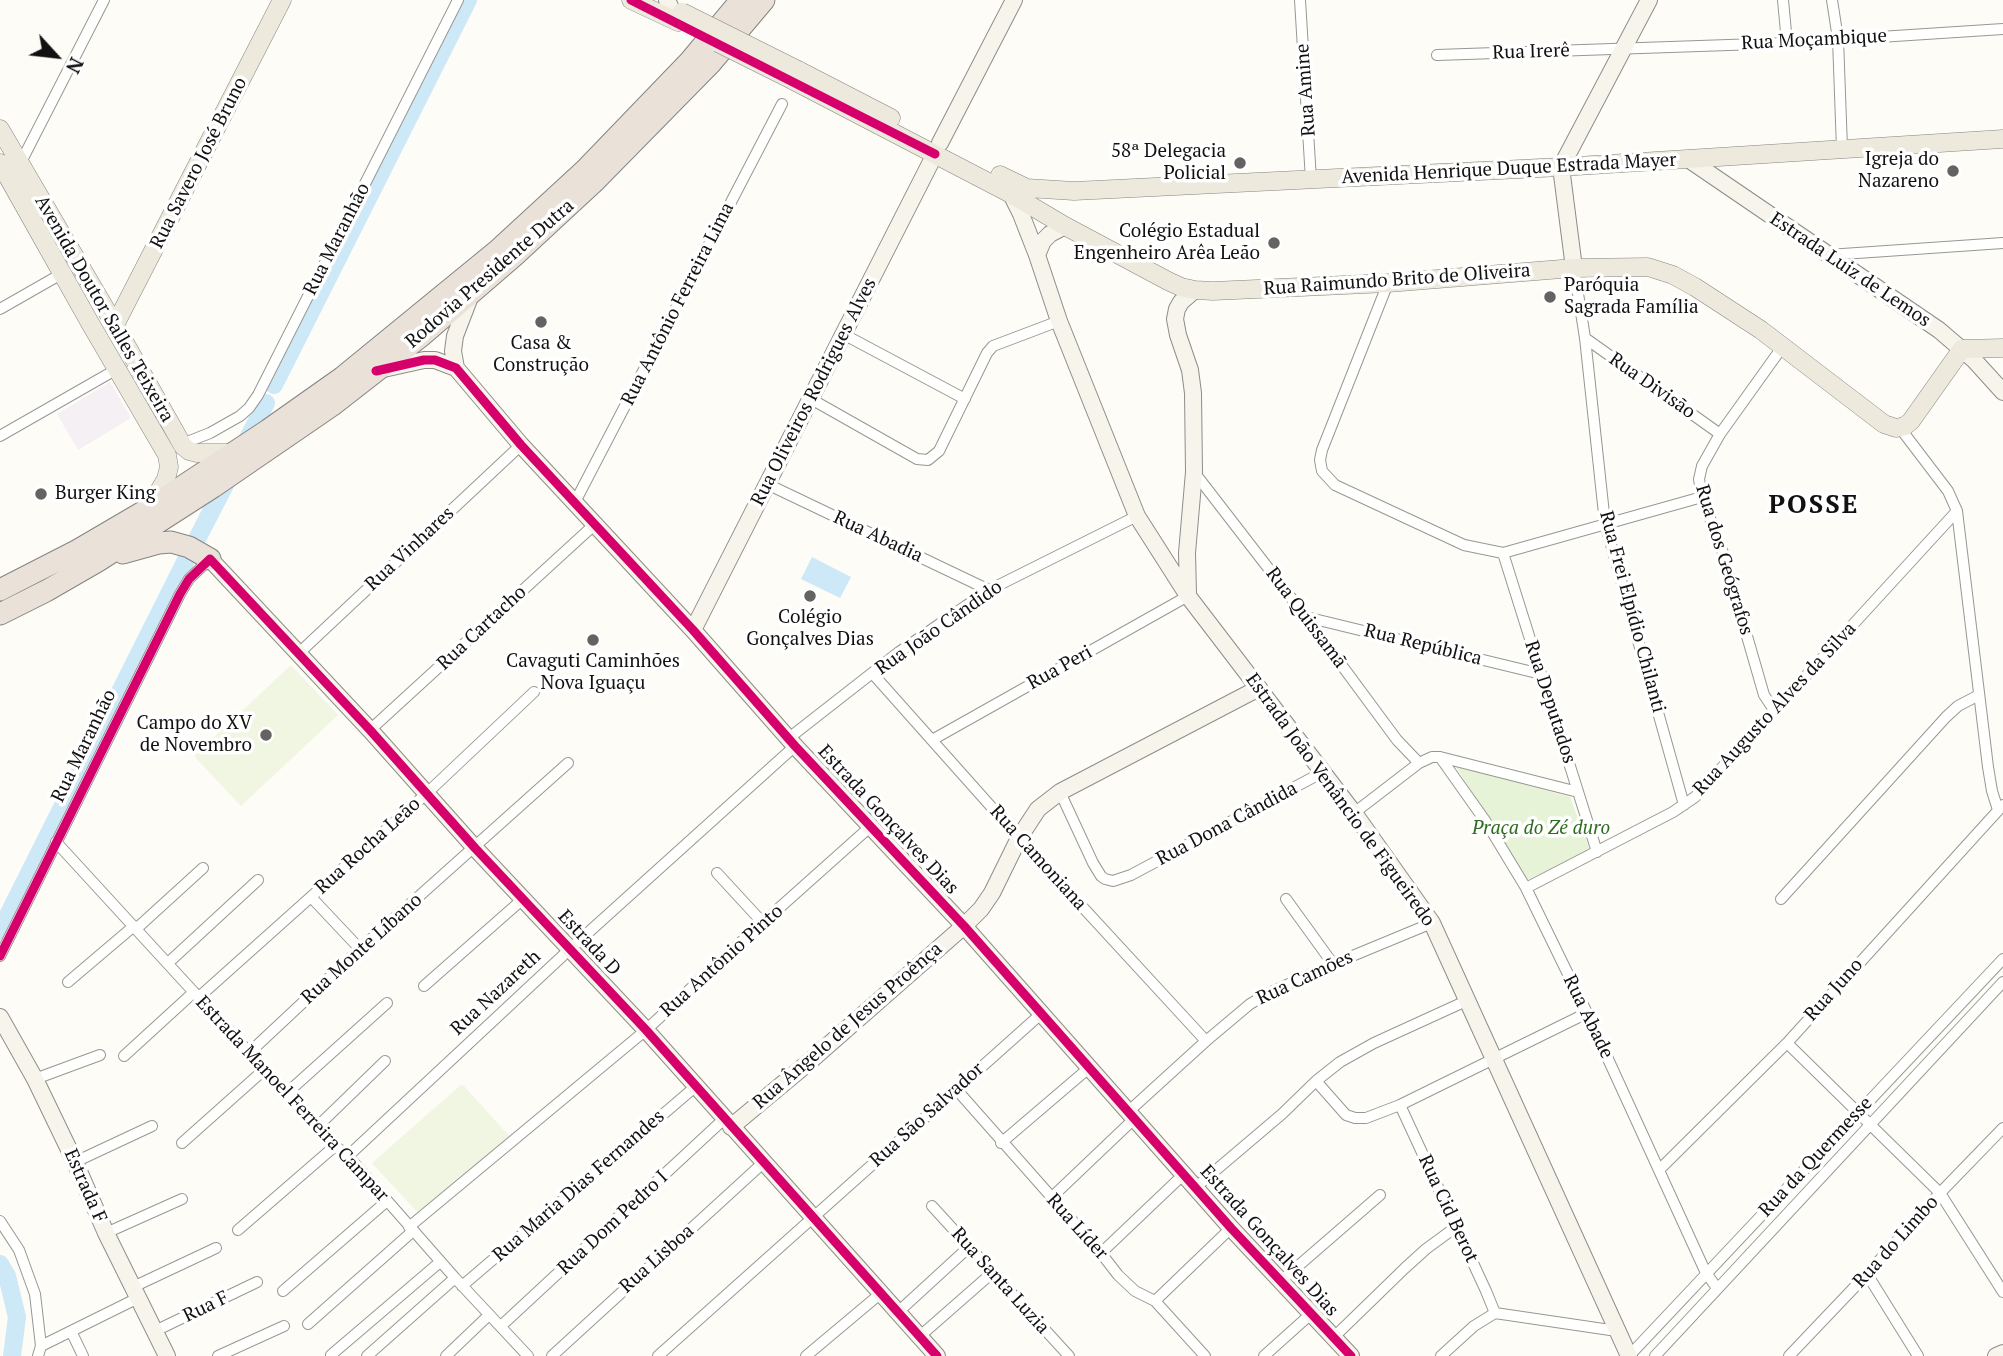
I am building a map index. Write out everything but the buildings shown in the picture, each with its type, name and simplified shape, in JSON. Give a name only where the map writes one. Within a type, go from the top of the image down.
[{"type":"highway","name":"Rodovia Presidente Dutra","points":[[0,614],[98,561],[213,487],[239,456],[268,430],[343,377],[497,251],[585,170],[700,50],[741,0]]},
{"type":"highway","name":"Rodovia Presidente Dutra","points":[[0,590],[78,551],[239,456],[334,404],[471,295],[570,205],[710,64],[764,0]]},
{"type":"highway","points":[[98,561],[166,542],[189,547],[210,559]]},
{"type":"main road","name":"Rua Savero José Bruno","points":[[115,326],[282,0]]},
{"type":"main road","points":[[631,0],[671,8],[1014,189]]},
{"type":"main road","name":"Avenida Doutor Salles Teixeira","points":[[0,129],[182,444],[189,451],[197,453],[239,456]]},
{"type":"main road","name":"Avenida Henrique Duque Estrada Mayer","points":[[1014,189],[1067,191],[1311,180],[2003,139]]},
{"type":"main road","name":"Avenida Doutor Salles Teixeira","points":[[0,163],[5,182],[63,273],[167,455],[169,464],[165,482],[148,509]]},
{"type":"main road","name":"Rua Raimundo Brito de Oliveira","points":[[1014,189],[1061,224],[1168,281],[1195,290],[1388,283],[1574,268],[1648,267],[1686,281],[1783,346],[1884,424],[1900,428]]},
{"type":"main road","points":[[1061,224],[1055,210],[1056,203],[1061,194],[1067,191]]},
{"type":"main road","points":[[90,323],[115,326]]},
{"type":"main road","points":[[1900,428],[1916,415],[1962,349],[2003,348]]},
{"type":"main road","points":[[149,423],[157,423],[164,413]]},
{"type":"street","points":[[20,164],[104,0]]},
{"type":"street","name":"Rua Maranhão","points":[[182,444],[210,433],[240,416],[258,395],[458,0]]},
{"type":"street","name":"Rua Oliveiros Rodrigues Alves","points":[[693,630],[1014,0]]},
{"type":"street","name":"Rua Amine","points":[[1300,0],[1311,180]]},
{"type":"street","points":[[1561,167],[1649,0]]},
{"type":"street","points":[[1783,0],[1787,43]]},
{"type":"street","points":[[1832,0],[1838,38],[1842,149]]},
{"type":"street","name":"Rua Moçambique","points":[[1625,48],[1787,43],[2003,29]]},
{"type":"street","name":"Rua Irerê","points":[[1437,55],[1625,48]]},
{"type":"street","name":"Rua Antônio Ferreira Lima","points":[[574,503],[782,104]]},
{"type":"street","name":"Estrada Luiz de Lemos","points":[[1688,159],[1939,330],[1962,349],[2003,392]]},
{"type":"street","name":"Rua Frei Elpídio Chilanti","points":[[1561,167],[1585,338],[1605,523],[1685,805]]},
{"type":"street","name":"Estrada João Venâncio de Figueiredo","points":[[1014,189],[1059,321],[1137,516],[1188,596],[1354,813],[1432,923],[1629,1356]]},
{"type":"street","points":[[1037,255],[1043,241],[1061,224]]},
{"type":"street","points":[[1828,255],[2003,243]]},
{"type":"street","points":[[0,309],[63,273]]},
{"type":"street","points":[[1388,283],[1322,450],[1322,471],[1335,485],[1464,545],[1503,553],[1702,497]]},
{"type":"street","points":[[1188,596],[1187,553],[1194,472],[1193,386],[1175,320],[1181,302],[1195,290]]},
{"type":"street","points":[[456,368],[453,351],[455,336],[471,295]]},
{"type":"street","points":[[811,399],[924,461],[939,451],[993,346],[1059,321]]},
{"type":"street","points":[[843,334],[965,399]]},
{"type":"street","name":"Rua Divisão","points":[[1585,338],[1720,433]]},
{"type":"street","name":"Rua dos Geógrafos","points":[[1774,710],[1764,695],[1723,553],[1702,497],[1700,471],[1720,433],[1783,346]]},
{"type":"street","points":[[376,371],[424,360],[435,360],[456,368]]},
{"type":"street","name":"Estrada Gonçalves Dias","points":[[456,368],[521,445],[964,926],[1231,1228],[1351,1356]]},
{"type":"street","points":[[0,436],[117,369]]},
{"type":"street","name":"Rua Raimundo Brito de Oliveira","points":[[1900,428],[1948,491],[1957,512],[1988,767],[1992,791],[2001,807]]},
{"type":"street","name":"Rua Vinhares","points":[[299,653],[521,445]]},
{"type":"street","name":"Rua Quissamã","points":[[1194,472],[1397,740],[1419,763]]},
{"type":"street","name":"Rua Abadia","points":[[767,484],[989,590]]},
{"type":"street","name":"Rua Augusto Alves da Silva","points":[[1526,888],[1685,805],[1695,797],[1957,512]]},
{"type":"street","name":"Rua João Cândido","points":[[792,742],[899,653],[989,590],[1137,516]]},
{"type":"street","name":"Rua Cartacho","points":[[370,730],[594,525]]},
{"type":"street","name":"Rua Deputados","points":[[1503,553],[1597,852]]},
{"type":"street","name":"Rua Maranhão","points":[[0,956],[180,594],[189,579],[210,559]]},
{"type":"street","name":"Estrada D","points":[[210,559],[646,1030],[937,1356]]},
{"type":"street","name":"Rua Peri","points":[[932,740],[1188,596]]},
{"type":"street","name":"Rua República","points":[[1306,617],[1541,674]]},
{"type":"street","name":"Rua Camoniana","points":[[873,674],[1206,1041]]},
{"type":"street","name":"Rua Ângelo de Jesus Proênça","points":[[728,1123],[809,1062],[981,909],[992,893],[1019,838],[1038,809],[1060,792],[1259,688]]},
{"type":"street","name":"Rua Rocha Leão","points":[[124,1056],[311,897],[534,692]]},
{"type":"street","points":[[1781,899],[1946,717],[1958,706],[1979,695]]},
{"type":"street","name":"Rua Nazareth","points":[[348,1156],[792,742]]},
{"type":"street","points":[[1354,813],[1419,763],[1432,757],[1578,792]]},
{"type":"street","name":"Rua Abade","points":[[1440,757],[1486,822],[1526,888],[1587,1013],[1706,1273],[1717,1288]]},
{"type":"street","name":"Rua Monte Líbano","points":[[250,1052],[360,949],[568,763]]},
{"type":"street","name":"Rua Dona Cândida","points":[[1060,792],[1101,876],[1113,881],[1131,875],[1323,772]]},
{"type":"street","name":"Rua Juno","points":[[1659,1170],[1787,1043],[2001,807]]},
{"type":"street","name":"Rua Antônio Pinto","points":[[308,1324],[411,1229],[646,1030],[871,826]]},
{"type":"street","name":"Estrada Manoel Ferreira Campar","points":[[56,842],[335,1146],[348,1156],[440,1262],[528,1356]]},
{"type":"street","points":[[68,982],[203,867]]},
{"type":"street","points":[[717,873],[763,923]]},
{"type":"street","points":[[167,963],[258,880]]},
{"type":"street","points":[[311,897],[360,949]]},
{"type":"street","points":[[424,986],[524,898]]},
{"type":"street","points":[[1286,899],[1333,964]]},
{"type":"street","name":"Rua Camões","points":[[1051,1198],[1206,1041],[1259,998],[1432,923]]},
{"type":"street","name":"Rua da Quermesse","points":[[1629,1356],[2003,959]]},
{"type":"street","name":"Rua da Quermesse","points":[[1655,1356],[2003,982]]},
{"type":"street","points":[[1196,1187],[1340,1062],[1374,1043],[1466,1001]]},
{"type":"street","points":[[288,1092],[387,1003]]},
{"type":"street","name":"Rua São Salvador","points":[[659,1356],[1042,1013]]},
{"type":"street","points":[[1316,1081],[1341,1111],[1355,1118],[1366,1118],[1400,1105],[1587,1013]]},
{"type":"street","name":"Estrada F","points":[[0,1017],[35,1079],[106,1233],[167,1356]]},
{"type":"street","points":[[1787,1043],[1940,1193],[2002,1286]]},
{"type":"street","points":[[35,1079],[100,1055]]},
{"type":"street","points":[[318,1126],[385,1061]]},
{"type":"street","points":[[1001,1143],[1090,1067]]},
{"type":"street","points":[[182,1143],[265,1069]]},
{"type":"street","name":"Rua Maria Dias Fernandes","points":[[367,1356],[695,1087]]},
{"type":"street","name":"Rua Líder","points":[[956,1089],[1001,1143],[1101,1252],[1118,1275],[1135,1291],[1155,1301],[1205,1356]]},
{"type":"street","name":"Rua Cid Berot","points":[[1400,1105],[1495,1313]]},
{"type":"street","name":"Rua Dom Pedro I","points":[[501,1326],[728,1123]]},
{"type":"street","points":[[75,1161],[152,1126]]},
{"type":"street","name":"Rua do Limbo","points":[[1789,1356],[2003,1128]]},
{"type":"street","points":[[238,1230],[335,1146]]},
{"type":"street","name":"Rua Lisboa","points":[[552,1356],[763,1163]]},
{"type":"street","points":[[1101,1252],[1184,1174]]},
{"type":"street","points":[[1282,1280],[1380,1195]]},
{"type":"street","points":[[106,1233],[182,1199]]},
{"type":"street","points":[[283,1292],[387,1201]]},
{"type":"street","name":"Rua Santa Luzia","points":[[932,1206],[1069,1356]]},
{"type":"street","points":[[0,1221],[19,1250],[28,1270],[35,1294],[40,1351],[216,1248]]},
{"type":"street","points":[[1333,1338],[1426,1249],[1456,1227]]},
{"type":"street","points":[[1155,1301],[1231,1228]]},
{"type":"street","points":[[897,1312],[969,1247]]},
{"type":"street","points":[[331,1355],[440,1262]]},
{"type":"street","points":[[919,1337],[992,1273]]},
{"type":"street","points":[[1867,1274],[1918,1356]]},
{"type":"street","name":"Rua F","points":[[155,1331],[257,1282]]},
{"type":"street","points":[[806,1356],[880,1294]]},
{"type":"street","points":[[1264,1356],[1312,1313]]},
{"type":"street","points":[[1441,1356],[1474,1326],[1495,1313],[1617,1331]]},
{"type":"street","points":[[446,1356],[489,1315]]},
{"type":"street","points":[[218,1356],[284,1326]]},
{"type":"street","points":[[71,1331],[83,1356]]},
{"type":"street","points":[[1996,1356],[2003,1353]]},
{"type":"shaded area","points":[[110,382],[131,418],[78,450],[57,414]]},
{"type":"green space","name":"Campo do XV de Novembro","points":[[291,665],[338,715],[241,806],[194,756]]},
{"type":"green space","name":"Praça do Zé duro","points":[[1455,765],[1570,797],[1590,851],[1527,880]]},
{"type":"green space","points":[[462,1084],[511,1138],[420,1215],[372,1163]]},
{"type":"water","points":[[812,557],[851,577],[840,598],[801,579]]},
{"type":"waterway","points":[[274,385],[468,0]]},
{"type":"waterway","points":[[244,446],[266,403]]},
{"type":"waterway","points":[[198,537],[230,475]]},
{"type":"waterway","points":[[0,931],[186,560]]},
{"type":"waterway","points":[[0,1264],[7,1276],[17,1317],[12,1356]]},
{"type":"cycle path","points":[[631,0],[935,154]]},
{"type":"cycle path","points":[[376,371],[424,360],[435,360],[456,368],[521,445],[693,630],[795,746],[964,926],[1231,1228],[1351,1356]]},
{"type":"cycle path","points":[[0,956],[180,594],[189,579],[210,559],[646,1030],[937,1356]]},
{"type":"place","name":"58ª Delegacia Policial","points":[[1240,163]]},
{"type":"place","name":"Igreja do Nazareno","points":[[1953,171]]},
{"type":"place","name":"Colégio Estadual Engenheiro Arêa Leão","points":[[1274,243]]},
{"type":"place","name":"Paróquia Sagrada Família","points":[[1550,297]]},
{"type":"place","name":"Casa & Construção","points":[[541,322]]},
{"type":"place","name":"Burger King","points":[[41,494]]},
{"type":"place","name":"Colégio Gonçalves Dias","points":[[810,596]]},
{"type":"place","name":"Cavaguti Caminhões Nova Iguaçu","points":[[593,640]]},
{"type":"place","name":"Campo do XV de Novembro","points":[[266,735]]},
{"type":"district","name":"POSSE","points":[[1814,506]]}]
